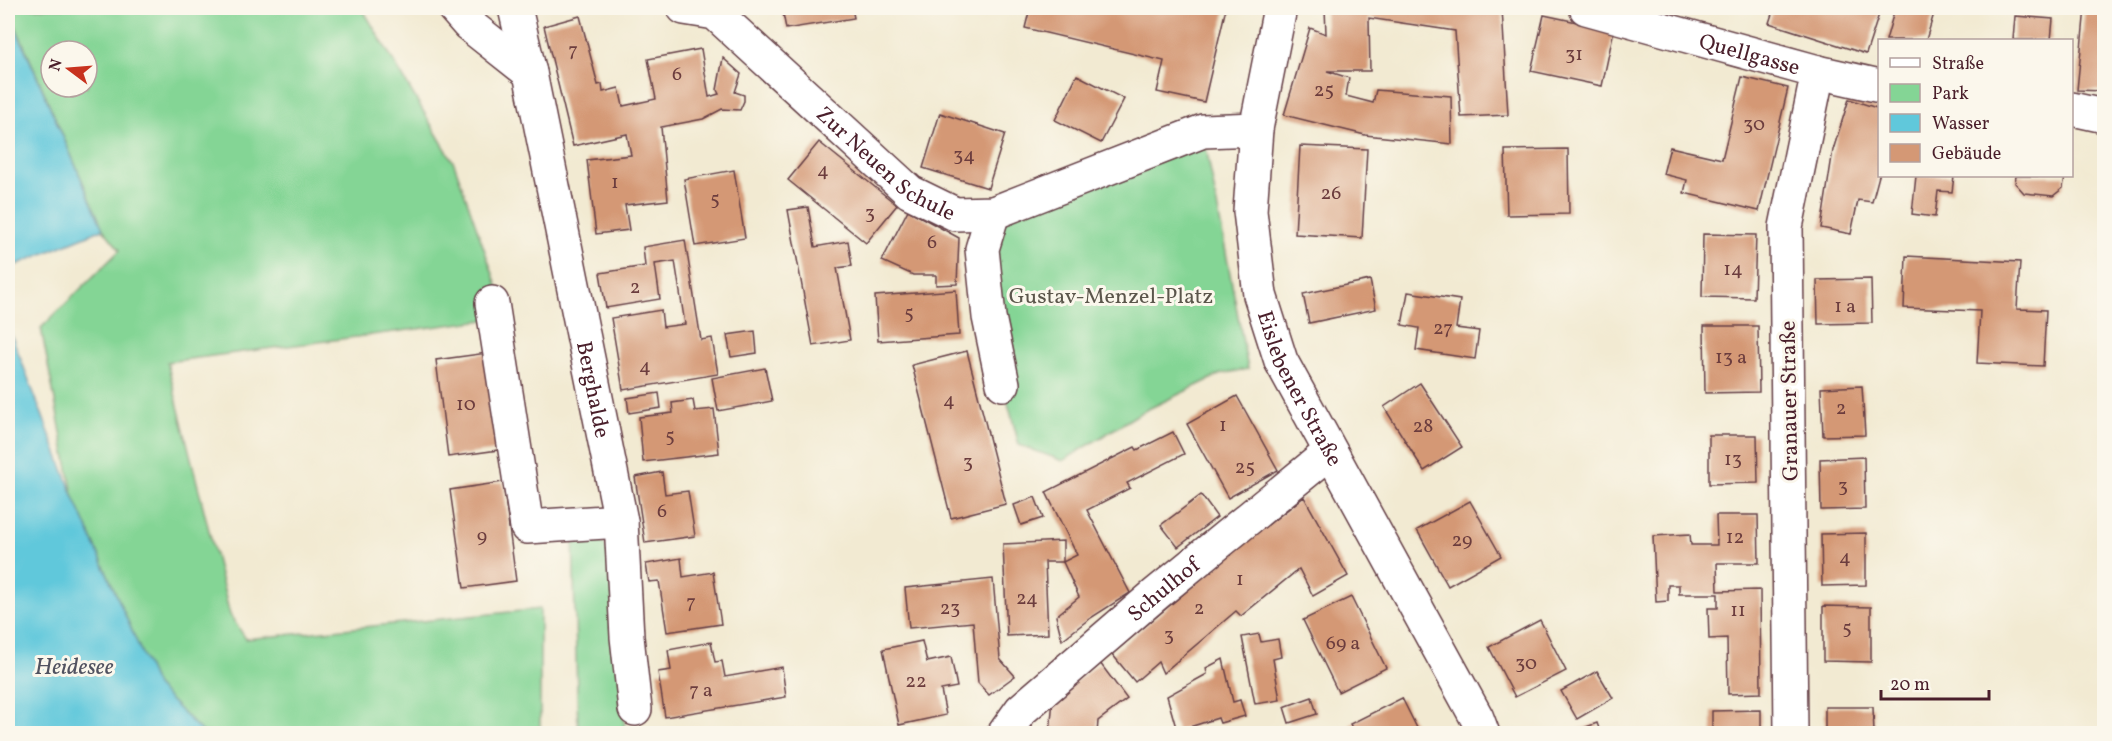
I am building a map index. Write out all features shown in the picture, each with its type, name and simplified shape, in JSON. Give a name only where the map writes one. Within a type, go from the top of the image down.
[{"type":"street","points":[[454,8],[468,24],[530,73]]},
{"type":"street","name":"Berghalde","points":[[515,8],[621,521],[627,637],[635,709]]},
{"type":"street","name":"Zur Neuen Schule","points":[[684,8],[715,14],[910,192],[955,214],[993,213],[1203,131],[1256,129]]},
{"type":"street","name":"Eislebener Straße","points":[[1280,8],[1256,129],[1250,211],[1260,295],[1281,361],[1477,718],[1483,734]]},
{"type":"street","name":"Quellgasse","points":[[1586,8],[1818,72],[1878,86]]},
{"type":"street","name":"Granauer Straße","points":[[1791,734],[1786,227],[1818,72]]},
{"type":"street","points":[[2073,109],[2104,116]]},
{"type":"street","points":[[993,213],[982,249],[989,317],[1003,384]]},
{"type":"street","points":[[492,303],[527,527],[621,521]]},
{"type":"street","name":"Schulhof","points":[[1004,734],[1021,710],[1075,663],[1330,452]]},
{"type":"green space","points":[[8,8],[362,8],[454,163],[508,317],[167,362],[230,615],[246,639],[540,609],[540,733],[203,733],[156,686],[73,495],[41,328],[120,250],[103,229],[47,99],[99,99],[99,39],[39,39],[39,80]]},
{"type":"green space","name":"Gustav-Menzel-Platz","points":[[1203,131],[1248,369],[1221,374],[1140,413],[1063,461],[1019,445],[1003,384],[993,213]]},
{"type":"green space","points":[[573,536],[597,539],[604,544],[609,555],[616,603],[625,733],[578,733]]},
{"type":"water","points":[[8,10],[39,81],[39,99],[47,99],[103,229],[11,267],[8,292]]},
{"type":"water","name":"Heidesee","points":[[8,326],[73,495],[156,686],[203,733],[8,733]]},
{"type":"building","points":[[782,8],[852,8],[854,18],[786,29]]},
{"type":"building","points":[[1030,8],[1226,8],[1204,102],[1157,92],[1164,61],[1025,28]]},
{"type":"building","points":[[1325,8],[1502,8],[1508,115],[1461,117],[1455,31],[1369,18],[1370,71],[1327,71],[1349,78],[1346,96],[1373,103],[1376,90],[1451,96],[1452,144],[1365,135],[1284,115],[1310,28],[1326,34]]},
{"type":"building","points":[[1774,8],[1881,8],[1866,54],[1769,23]]},
{"type":"building","points":[[1895,8],[1935,10],[1926,39],[1886,39]]},
{"type":"building","points":[[2085,8],[2104,8],[2104,91],[2077,90]]},
{"type":"building","points":[[1544,15],[1614,30],[1602,86],[1531,71]]},
{"type":"building","points":[[580,16],[598,85],[602,84],[603,92],[619,88],[623,106],[656,99],[648,59],[701,49],[709,97],[719,94],[717,90],[723,58],[741,74],[735,92],[744,95],[740,110],[722,109],[703,119],[661,127],[668,200],[625,205],[629,230],[596,234],[587,160],[631,155],[627,134],[573,146],[544,26]]},
{"type":"building","points":[[2015,16],[2053,19],[2051,39],[2013,39]]},
{"type":"building","points":[[1077,75],[1124,99],[1101,143],[1055,120]]},
{"type":"building","points":[[1742,77],[1788,88],[1759,211],[1684,193],[1687,180],[1663,174],[1670,147],[1722,159]]},
{"type":"building","points":[[1849,99],[1878,108],[1879,177],[1872,202],[1858,200],[1851,234],[1821,228],[1833,150]]},
{"type":"building","points":[[940,113],[1005,134],[988,188],[923,168]]},
{"type":"building","points":[[819,142],[897,205],[866,243],[788,180]]},
{"type":"building","points":[[1300,146],[1367,149],[1362,238],[1295,234]]},
{"type":"building","points":[[1568,149],[1569,214],[1507,215],[1505,150]]},
{"type":"building","points":[[734,170],[745,238],[695,246],[684,179]]},
{"type":"building","points":[[1916,177],[1954,177],[1952,192],[1938,191],[1935,217],[1912,214]]},
{"type":"building","points":[[2016,177],[2065,177],[2063,188],[2053,196],[2024,193],[2015,183]]},
{"type":"building","points":[[808,207],[815,247],[848,241],[852,266],[837,268],[850,340],[813,346],[788,210]]},
{"type":"building","points":[[908,210],[959,238],[957,284],[936,285],[936,275],[913,275],[882,261]]},
{"type":"building","points":[[1703,234],[1756,235],[1754,298],[1702,297]]},
{"type":"building","points":[[685,240],[701,340],[712,338],[718,374],[623,390],[611,318],[661,310],[663,327],[685,324],[675,261],[655,264],[660,299],[606,308],[600,273],[645,266],[643,247]]},
{"type":"building","points":[[1906,256],[2020,262],[2017,309],[2046,310],[2043,366],[1977,363],[1980,311],[1904,308]]},
{"type":"building","points":[[1871,279],[1872,323],[1818,324],[1817,280]]},
{"type":"building","points":[[1370,280],[1376,309],[1309,323],[1303,294]]},
{"type":"building","points":[[956,290],[959,335],[878,341],[875,296]]},
{"type":"building","points":[[1408,292],[1460,300],[1456,328],[1479,331],[1475,359],[1416,350],[1419,328],[1402,325]]},
{"type":"building","points":[[1704,326],[1758,326],[1759,392],[1705,393]]},
{"type":"building","points":[[755,331],[757,353],[731,357],[727,335]]},
{"type":"building","points":[[967,351],[1006,504],[951,518],[912,365]]},
{"type":"building","points":[[487,353],[498,450],[448,457],[436,360]]},
{"type":"building","points":[[765,368],[772,401],[718,411],[712,378]]},
{"type":"building","points":[[1420,383],[1462,447],[1424,471],[1384,407]]},
{"type":"building","points":[[1862,386],[1865,435],[1823,436],[1821,388]]},
{"type":"building","points":[[659,393],[661,408],[629,413],[627,398]]},
{"type":"building","points":[[1237,396],[1278,470],[1228,498],[1187,424]]},
{"type":"building","points":[[693,400],[695,411],[714,409],[719,453],[643,462],[639,417],[673,413],[672,403]]},
{"type":"building","points":[[1173,432],[1184,454],[1127,483],[1130,488],[1087,510],[1130,593],[1089,619],[1062,640],[1056,616],[1079,597],[1063,562],[1077,555],[1046,492],[1135,447],[1137,450]]},
{"type":"building","points":[[1709,435],[1757,435],[1758,483],[1709,484]]},
{"type":"building","points":[[1864,457],[1865,509],[1821,510],[1820,459]]},
{"type":"building","points":[[662,472],[665,494],[688,491],[695,536],[645,543],[635,477]]},
{"type":"building","points":[[503,482],[516,581],[464,588],[450,490]]},
{"type":"building","points":[[1201,495],[1217,517],[1178,547],[1161,525]]},
{"type":"building","points":[[1035,497],[1043,518],[1021,525],[1014,505]]},
{"type":"building","points":[[1304,497],[1348,576],[1313,596],[1299,569],[1241,616],[1236,611],[1163,673],[1158,662],[1135,682],[1112,654],[1244,543]]},
{"type":"building","points":[[1470,501],[1501,556],[1448,586],[1417,530]]},
{"type":"building","points":[[1716,515],[1758,515],[1759,563],[1717,563],[1718,591],[1760,590],[1761,693],[1728,694],[1727,638],[1709,639],[1708,608],[1718,608],[1718,594],[1679,594],[1679,585],[1668,585],[1668,601],[1656,602],[1653,536],[1690,534],[1691,545],[1717,545]]},
{"type":"building","points":[[1866,533],[1866,585],[1822,586],[1821,534]]},
{"type":"building","points":[[1063,541],[1063,562],[1045,562],[1048,634],[1007,636],[1003,544]]},
{"type":"building","points":[[681,558],[683,577],[713,572],[721,624],[667,632],[659,581],[649,582],[646,564]]},
{"type":"building","points":[[993,579],[1000,659],[1015,676],[989,695],[978,683],[973,622],[909,628],[905,588]]},
{"type":"building","points":[[1351,597],[1386,668],[1338,692],[1303,620]]},
{"type":"building","points":[[1823,606],[1871,607],[1871,662],[1823,661]]},
{"type":"building","points":[[1540,620],[1566,671],[1515,697],[1489,647]]},
{"type":"building","points":[[1259,634],[1261,642],[1278,639],[1281,657],[1273,659],[1280,700],[1255,704],[1242,637]]},
{"type":"building","points":[[922,641],[927,662],[951,657],[957,687],[941,690],[946,715],[899,725],[883,649]]},
{"type":"building","points":[[711,642],[715,662],[722,661],[725,677],[782,667],[786,697],[665,717],[658,672],[671,670],[668,650]]},
{"type":"building","points":[[1223,659],[1233,702],[1240,700],[1245,716],[1220,723],[1218,718],[1177,731],[1167,696],[1207,674],[1206,668]]},
{"type":"building","points":[[1100,663],[1127,699],[1098,721],[1097,734],[1050,734],[1053,699]]},
{"type":"building","points":[[1597,671],[1613,698],[1577,719],[1561,691]]},
{"type":"building","points":[[1312,697],[1317,714],[1289,723],[1284,707]]},
{"type":"building","points":[[1402,698],[1420,734],[1355,734],[1350,724]]},
{"type":"building","points":[[1825,707],[1873,707],[1874,734],[1825,734]]},
{"type":"building","points":[[1761,710],[1761,734],[1712,734],[1712,711]]},
{"type":"building","points":[[1597,723],[1601,734],[1570,734],[1570,733]]}]
